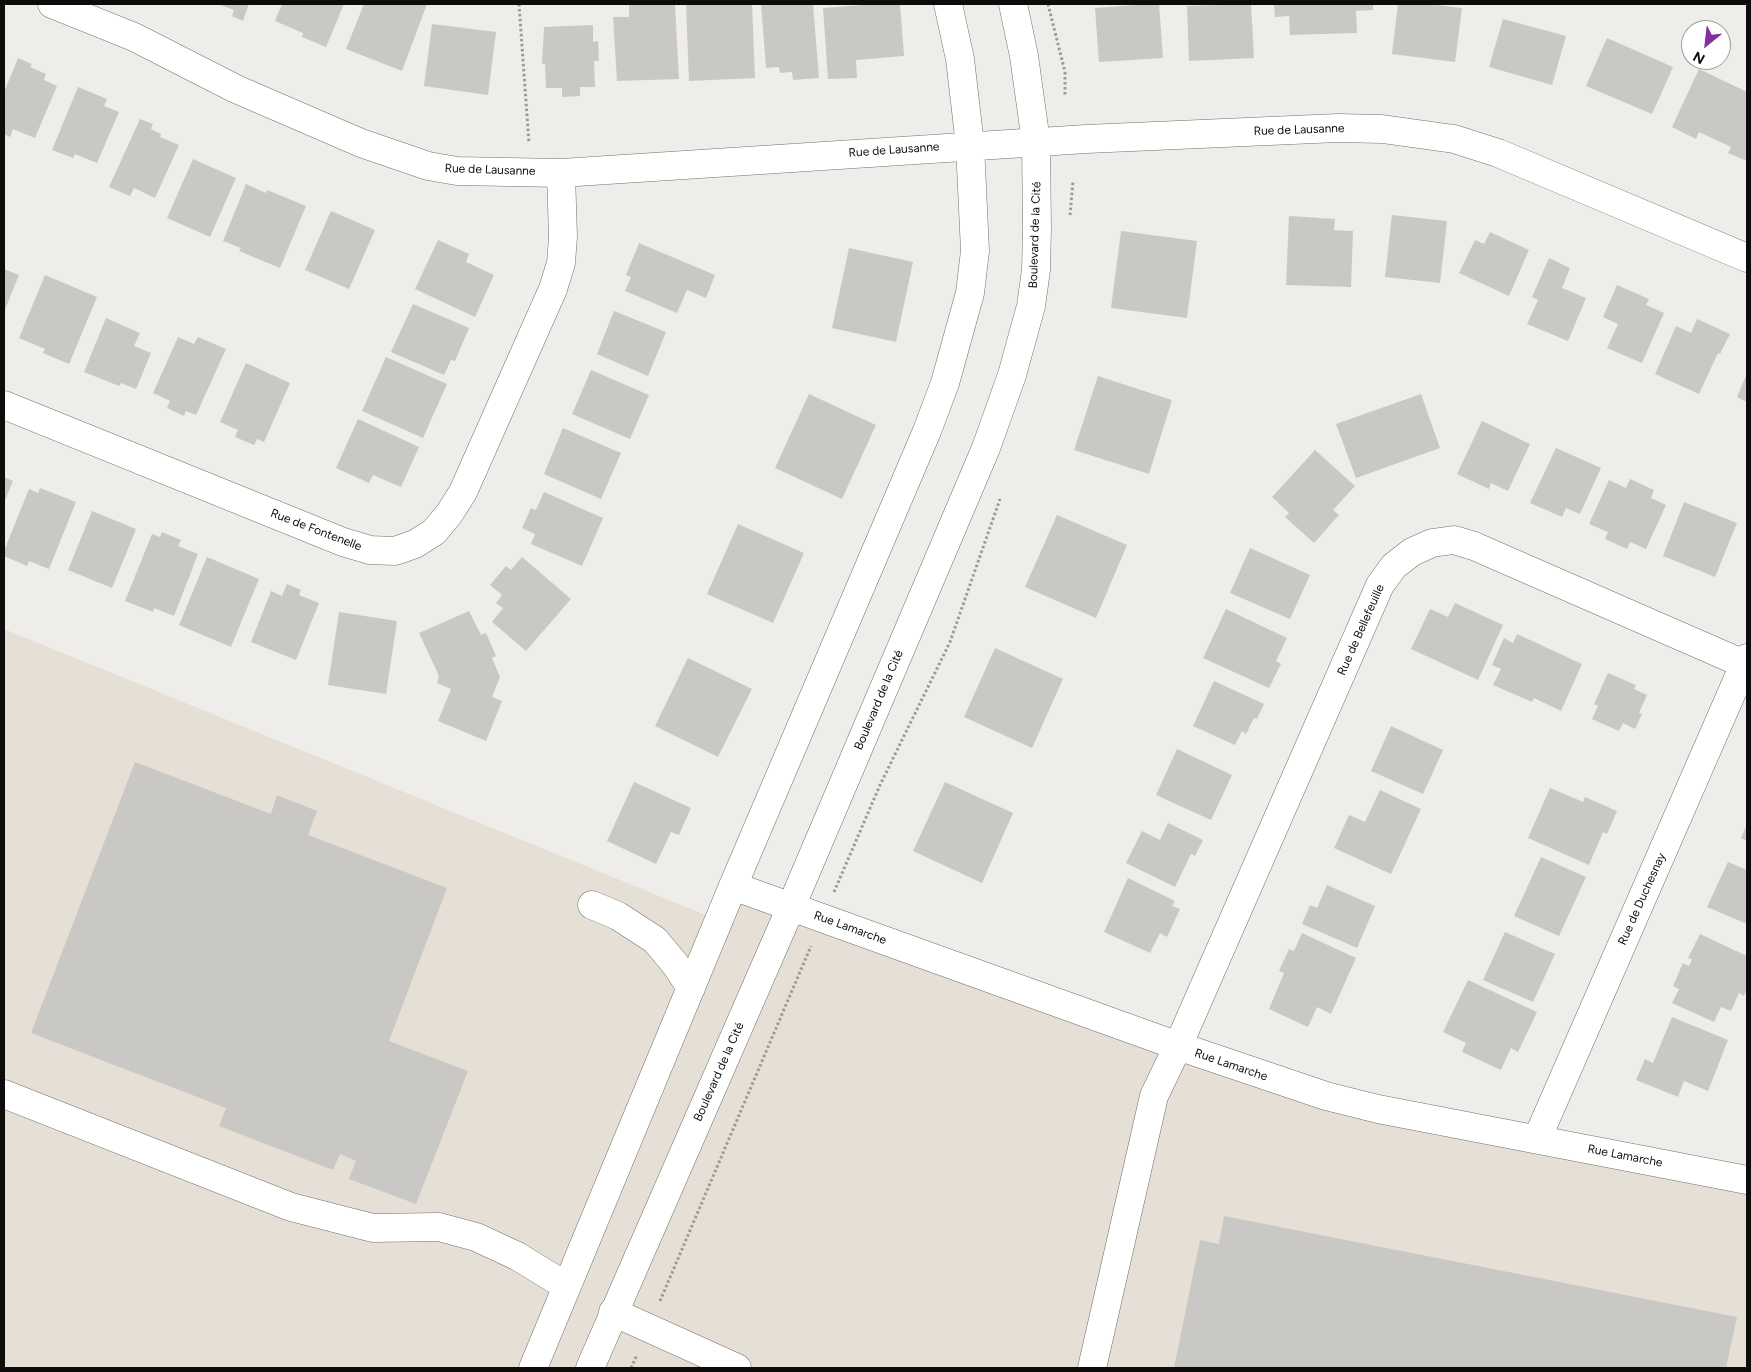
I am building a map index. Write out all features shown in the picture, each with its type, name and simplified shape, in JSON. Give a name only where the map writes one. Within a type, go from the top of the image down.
[{"type":"street","name":"Rue de Lausanne","points":[[52,4],[134,37],[236,89],[361,143],[428,166],[458,171],[561,173],[970,145],[1338,128],[1382,129],[1417,132],[1454,140],[1514,159],[1747,258]]},
{"type":"street","points":[[533,1368],[733,886],[927,431],[945,382],[970,292],[975,251],[975,206],[970,145],[960,59],[948,4]]},
{"type":"street","name":"Boulevard de la Cité","points":[[590,1368],[791,908],[982,457],[1007,391],[1028,324],[1036,270],[1036,142],[1024,56],[1013,4]]},
{"type":"street","name":"Rue de Fontenelle","points":[[4,405],[343,542],[370,550],[395,551],[415,544],[434,532],[449,514],[463,492],[553,289],[561,263],[561,173]]},
{"type":"street","name":"Rue de Bellefeuille","points":[[1092,1368],[1154,1096],[1178,1046],[1380,585],[1394,566],[1412,552],[1432,543],[1454,540],[1474,546],[1746,661]]},
{"type":"street","name":"Rue de Duchesnay","points":[[1537,1139],[1746,661]]},
{"type":"street","name":"Rue Lamarche","points":[[733,886],[1178,1046],[1326,1096],[1378,1109],[1747,1180]]},
{"type":"street","points":[[592,905],[618,916],[655,940],[675,964],[691,988]]},
{"type":"street","points":[[4,1094],[291,1207],[373,1228],[439,1227],[476,1237],[517,1256],[566,1286]]},
{"type":"street","points":[[614,1312],[738,1368]]},
{"type":"path","points":[[519,4],[530,172]]},
{"type":"path","points":[[1048,4],[1065,72],[1065,95]]},
{"type":"shaded area","points":[[4,629],[718,920],[733,886],[1275,1080],[1747,1180],[1747,1368],[4,1368]]},
{"type":"building","points":[[217,4],[249,4],[243,21],[232,16],[234,10]]},
{"type":"building","points":[[282,4],[344,4],[326,47],[302,37],[303,33],[275,21]]},
{"type":"building","points":[[364,4],[427,4],[402,71],[346,49]]},
{"type":"building","points":[[629,4],[675,4],[679,79],[617,81],[613,17],[629,17]]},
{"type":"building","points":[[686,4],[752,4],[755,78],[689,81]]},
{"type":"building","points":[[761,4],[813,4],[819,78],[793,80],[792,72],[780,73],[779,67],[766,68]]},
{"type":"building","points":[[900,4],[904,56],[856,60],[857,78],[828,79],[823,8]]},
{"type":"building","points":[[1159,4],[1163,58],[1099,62],[1095,8]]},
{"type":"building","points":[[1251,4],[1254,58],[1189,61],[1187,6]]},
{"type":"building","points":[[1274,4],[1373,4],[1373,10],[1356,11],[1357,33],[1290,35],[1289,16],[1275,17]]},
{"type":"building","points":[[1398,4],[1427,4],[1462,8],[1455,62],[1392,54]]},
{"type":"building","points":[[1503,19],[1566,36],[1552,85],[1489,67]]},
{"type":"building","points":[[432,24],[496,32],[488,95],[424,86]]},
{"type":"building","points":[[593,25],[593,42],[598,41],[599,61],[594,61],[595,87],[580,87],[580,96],[562,97],[562,88],[546,88],[545,64],[542,64],[544,27]]},
{"type":"building","points":[[1607,38],[1673,67],[1652,114],[1586,86]]},
{"type":"building","points":[[18,58],[32,64],[30,67],[46,74],[44,80],[57,86],[35,138],[13,129],[10,137],[4,134],[4,92]]},
{"type":"building","points":[[1699,70],[1747,92],[1747,161],[1728,153],[1731,147],[1699,132],[1696,139],[1672,127]]},
{"type":"building","points":[[78,87],[107,99],[104,106],[119,112],[97,163],[75,154],[73,158],[52,150]]},
{"type":"building","points":[[140,119],[153,124],[151,129],[161,134],[160,137],[179,145],[155,198],[134,188],[130,196],[109,187]]},
{"type":"building","points":[[193,159],[236,178],[210,237],[167,218]]},
{"type":"building","points":[[246,184],[266,193],[267,190],[306,206],[280,268],[239,251],[241,248],[223,241]]},
{"type":"building","points":[[331,211],[375,230],[349,289],[305,270]]},
{"type":"building","points":[[1392,215],[1447,221],[1440,283],[1385,277]]},
{"type":"building","points":[[1289,216],[1335,219],[1334,230],[1353,231],[1351,287],[1286,285]]},
{"type":"building","points":[[1121,231],[1197,241],[1187,318],[1111,308]]},
{"type":"building","points":[[1490,232],[1529,250],[1509,296],[1459,273],[1475,240],[1484,244]]},
{"type":"building","points":[[438,240],[469,254],[466,262],[494,275],[475,317],[415,289]]},
{"type":"building","points":[[639,243],[715,275],[706,298],[687,290],[677,313],[625,291],[631,277],[626,275]]},
{"type":"building","points":[[849,248],[913,262],[896,342],[832,328]]},
{"type":"building","points":[[1549,258],[1570,268],[1562,288],[1586,298],[1568,341],[1527,324],[1538,300],[1532,297]]},
{"type":"building","points":[[4,269],[19,275],[4,312]]},
{"type":"building","points":[[45,275],[97,297],[69,364],[43,353],[45,349],[19,338]]},
{"type":"building","points":[[1617,285],[1649,299],[1646,305],[1664,313],[1642,363],[1607,348],[1618,324],[1603,317]]},
{"type":"building","points":[[413,304],[469,328],[455,361],[451,360],[444,375],[391,352]]},
{"type":"building","points":[[614,311],[666,332],[648,376],[597,354]]},
{"type":"building","points":[[106,318],[140,333],[134,346],[151,353],[136,389],[121,383],[119,386],[84,372]]},
{"type":"building","points":[[1697,319],[1730,334],[1720,354],[1718,353],[1699,394],[1655,374],[1676,326],[1691,333]]},
{"type":"building","points":[[178,337],[194,344],[198,337],[226,349],[196,415],[186,411],[184,416],[167,408],[170,401],[153,393]]},
{"type":"building","points":[[386,357],[447,384],[423,438],[362,411]]},
{"type":"building","points":[[246,363],[290,383],[264,442],[257,439],[254,445],[235,437],[238,430],[220,422]]},
{"type":"building","points":[[591,370],[649,395],[630,439],[572,414]]},
{"type":"building","points":[[1747,373],[1747,402],[1737,397]]},
{"type":"building","points":[[1098,376],[1172,400],[1149,474],[1074,450]]},
{"type":"building","points":[[809,394],[876,425],[842,499],[775,468]]},
{"type":"building","points":[[1421,394],[1440,448],[1356,478],[1336,424]]},
{"type":"building","points":[[358,419],[419,447],[401,487],[373,475],[369,483],[336,468]]},
{"type":"building","points":[[1482,421],[1530,444],[1508,491],[1491,483],[1489,489],[1457,474]]},
{"type":"building","points":[[563,428],[621,453],[601,499],[544,474]]},
{"type":"building","points":[[1556,448],[1601,468],[1580,514],[1566,508],[1562,517],[1530,503]]},
{"type":"building","points":[[1315,450],[1355,486],[1333,510],[1339,515],[1314,543],[1285,517],[1289,513],[1272,497]]},
{"type":"building","points":[[4,477],[13,481],[4,503]]},
{"type":"building","points":[[1630,479],[1654,490],[1651,498],[1666,505],[1646,549],[1630,542],[1627,549],[1605,539],[1608,532],[1589,524],[1609,480],[1626,488]]},
{"type":"building","points":[[40,488],[76,502],[49,569],[29,561],[27,566],[4,556],[4,551],[29,489],[38,493]]},
{"type":"building","points":[[544,492],[603,518],[582,566],[531,544],[535,534],[522,528],[531,508],[536,510]]},
{"type":"building","points":[[1684,502],[1737,523],[1715,577],[1663,556]]},
{"type":"building","points":[[92,511],[136,529],[112,588],[68,570]]},
{"type":"building","points":[[1057,515],[1127,545],[1096,618],[1025,587]]},
{"type":"building","points":[[738,524],[804,553],[773,623],[707,594]]},
{"type":"building","points":[[162,532],[181,540],[178,546],[198,554],[174,616],[154,608],[153,612],[125,601],[152,534],[160,537]]},
{"type":"building","points":[[1250,548],[1310,575],[1290,619],[1230,593]]},
{"type":"building","points":[[207,557],[259,579],[231,647],[179,625]]},
{"type":"building","points":[[522,557],[571,599],[526,651],[492,622],[503,608],[496,603],[502,595],[490,585],[506,566],[511,570]]},
{"type":"building","points":[[287,584],[301,590],[299,595],[319,603],[296,660],[251,642],[271,591],[282,596]]},
{"type":"building","points":[[1455,603],[1503,625],[1478,680],[1411,649],[1430,609],[1448,617]]},
{"type":"building","points":[[1226,609],[1287,638],[1276,661],[1281,664],[1269,688],[1203,658]]},
{"type":"building","points":[[469,611],[481,635],[486,633],[496,656],[492,658],[500,677],[492,697],[502,701],[486,741],[438,721],[451,689],[437,683],[439,676],[419,633]]},
{"type":"building","points":[[339,612],[397,621],[386,694],[328,685]]},
{"type":"building","points":[[1517,634],[1582,664],[1561,711],[1534,698],[1532,702],[1493,685],[1501,669],[1492,665],[1504,638],[1513,643]]},
{"type":"building","points":[[995,648],[1063,679],[1032,748],[964,717]]},
{"type":"building","points":[[688,658],[752,689],[718,757],[655,726]]},
{"type":"building","points":[[1608,673],[1636,685],[1634,689],[1647,695],[1639,713],[1642,714],[1635,729],[1623,723],[1619,731],[1592,719],[1598,706],[1594,704]]},
{"type":"building","points":[[1214,681],[1264,704],[1257,719],[1254,718],[1246,734],[1242,731],[1235,745],[1193,726]]},
{"type":"building","points":[[1391,726],[1443,750],[1423,794],[1371,771]]},
{"type":"building","points":[[1177,749],[1232,775],[1211,820],[1156,795]]},
{"type":"building","points":[[135,762],[271,814],[277,795],[317,811],[308,835],[447,888],[389,1041],[468,1071],[416,1204],[349,1179],[356,1161],[340,1154],[333,1170],[219,1126],[226,1108],[31,1033]]},
{"type":"building","points":[[634,782],[691,808],[679,835],[671,832],[656,864],[607,841]]},
{"type":"building","points":[[945,782],[1013,813],[982,883],[913,851]]},
{"type":"building","points":[[1550,788],[1583,802],[1585,797],[1617,811],[1607,834],[1603,832],[1589,865],[1528,838]]},
{"type":"building","points":[[1380,790],[1421,809],[1391,874],[1334,848],[1349,815],[1365,822]]},
{"type":"building","points":[[1168,823],[1203,840],[1195,856],[1191,854],[1175,887],[1126,863],[1142,831],[1160,840]]},
{"type":"building","points":[[1747,824],[1747,841],[1741,838]]},
{"type":"building","points":[[1541,857],[1586,877],[1559,936],[1514,916]]},
{"type":"building","points":[[1728,862],[1747,870],[1747,924],[1707,907]]},
{"type":"building","points":[[1128,878],[1175,901],[1172,906],[1180,909],[1167,937],[1160,933],[1150,953],[1104,932]]},
{"type":"building","points":[[1327,885],[1375,906],[1357,948],[1302,924],[1310,905],[1317,908]]},
{"type":"building","points":[[1505,932],[1555,954],[1533,1002],[1483,980]]},
{"type":"building","points":[[1302,933],[1356,958],[1331,1014],[1317,1007],[1308,1027],[1269,1009],[1284,973],[1279,971],[1289,949],[1294,951]]},
{"type":"building","points":[[1700,934],[1747,956],[1747,988],[1744,996],[1739,993],[1731,1011],[1721,1007],[1714,1022],[1672,1003],[1679,989],[1673,986],[1683,963],[1689,966],[1692,959],[1688,958]]},
{"type":"building","points":[[1468,980],[1537,1012],[1518,1052],[1511,1048],[1501,1070],[1462,1052],[1466,1043],[1443,1032]]},
{"type":"building","points":[[1672,1017],[1728,1040],[1708,1091],[1684,1081],[1678,1097],[1636,1080],[1645,1059],[1653,1063]]},
{"type":"building","points":[[1224,1216],[1737,1317],[1726,1368],[1174,1368],[1200,1240],[1219,1244]]}]
